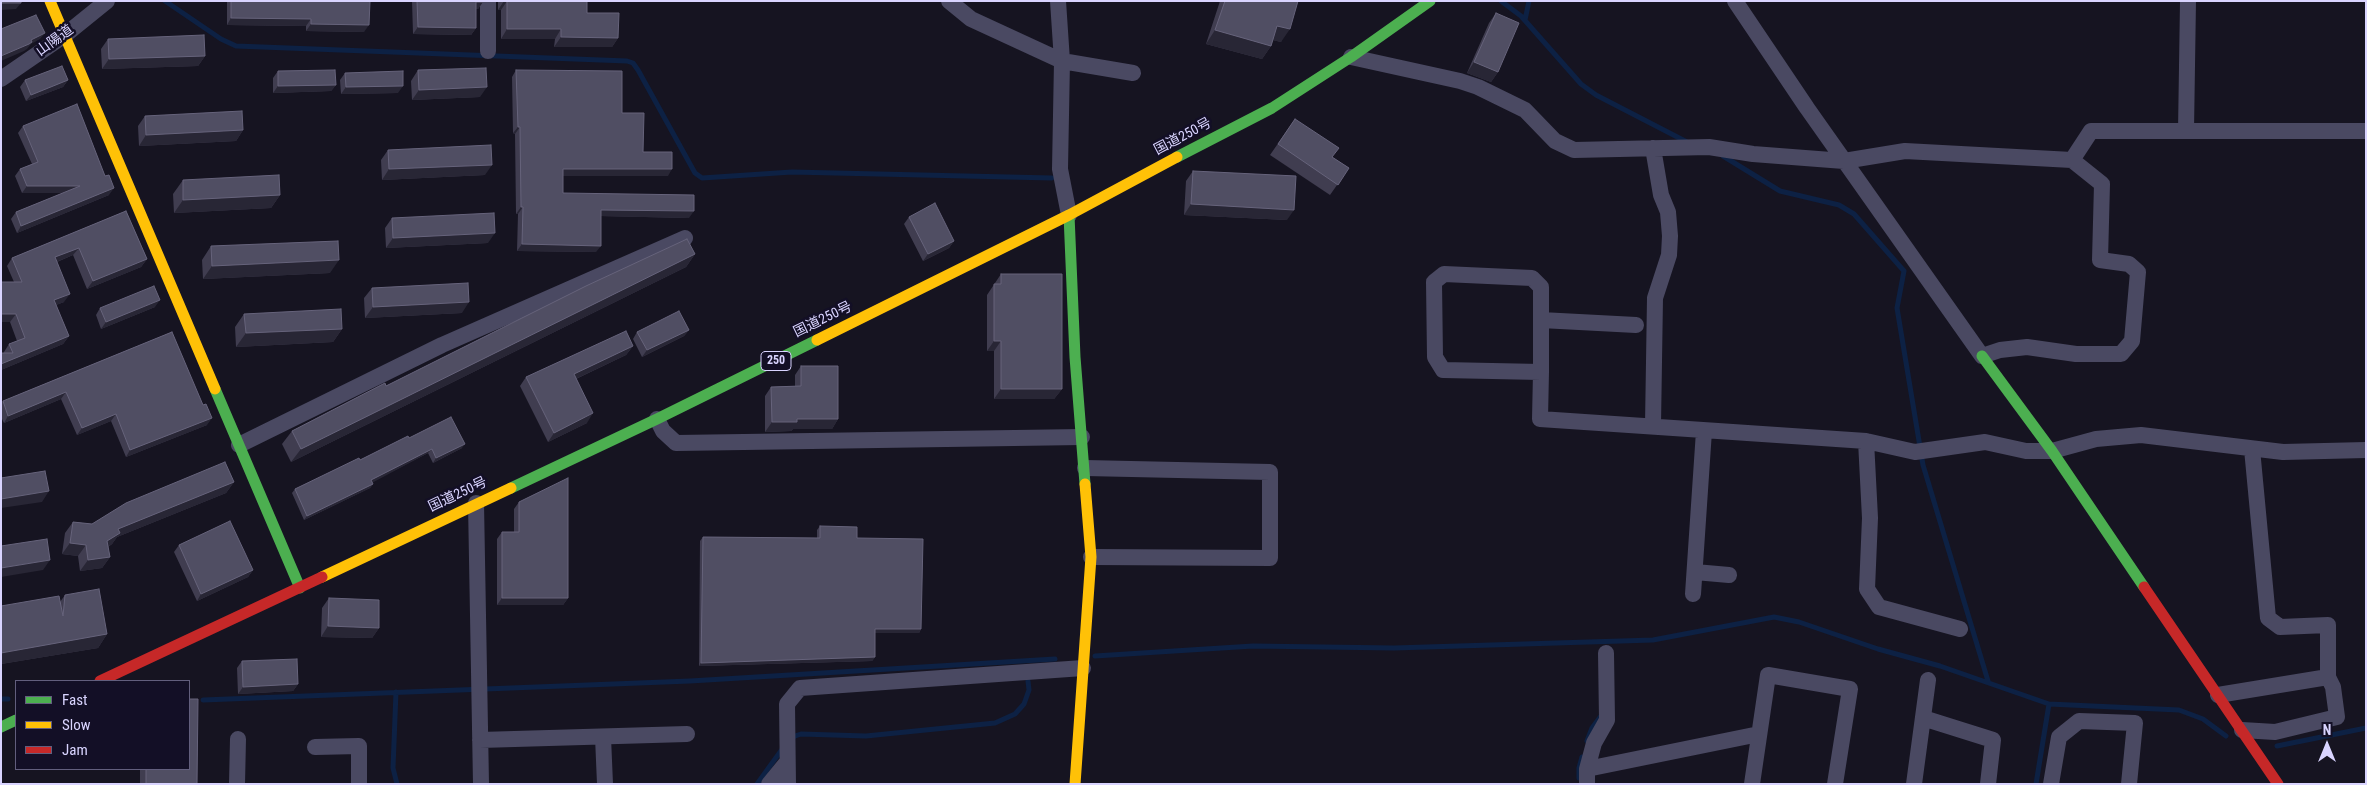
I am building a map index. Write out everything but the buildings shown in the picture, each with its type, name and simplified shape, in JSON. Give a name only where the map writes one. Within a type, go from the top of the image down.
[{"type":"main road","points":[[50,1],[300,588]]},
{"type":"main road","name":"国道250号","points":[[102,680],[657,419],[1069,215],[1272,108],[1358,59],[1426,2]]},
{"type":"main road","points":[[1069,215],[1075,357],[1091,557],[1075,784]]},
{"type":"main road","points":[[1982,356],[2052,451],[2278,784]]},
{"type":"main road","points":[[1,727],[15,720]]},
{"type":"street","name":"山陽道","points":[[1,79],[65,35],[107,1]]},
{"type":"street","points":[[488,1],[488,51]]},
{"type":"street","points":[[949,1],[971,19],[1062,61],[1134,73]]},
{"type":"street","points":[[1058,1],[1062,61],[1060,169],[1069,215]]},
{"type":"street","points":[[1358,59],[1460,81],[1478,88],[1525,110],[1555,142],[1574,150],[1709,147],[1753,154],[1844,161],[1906,151],[2072,160],[2102,184],[2100,260],[2129,264],[2138,272],[2132,341],[2121,354],[2076,354],[2027,347],[2009,348],[1982,356],[1844,161],[1735,1]]},
{"type":"street","points":[[2186,131],[2188,1]]},
{"type":"street","points":[[2072,160],[2091,131],[2366,131]]},
{"type":"street","points":[[1652,148],[1661,195],[1668,212],[1670,236],[1669,255],[1655,298],[1652,425]]},
{"type":"street","points":[[239,445],[442,345],[684,238]]},
{"type":"street","points":[[1541,372],[1443,370],[1435,357],[1434,282],[1444,274],[1532,278],[1541,287],[1541,372],[1540,419],[1652,425],[1704,431],[1866,441],[1919,452],[1985,442],[2026,450],[2052,451],[2096,438],[2141,435],[2283,452],[2366,450]]},
{"type":"street","points":[[1541,320],[1636,325]]},
{"type":"street","points":[[657,419],[663,431],[676,443],[1082,437]]},
{"type":"street","points":[[1693,594],[1704,431]]},
{"type":"street","points":[[1866,441],[1870,518],[1867,589],[1879,607],[1960,629]]},
{"type":"street","points":[[2242,730],[2275,732],[2337,717],[2333,687],[2328,677],[2328,625],[2280,627],[2268,618],[2252,448]]},
{"type":"street","points":[[1085,468],[1270,472],[1270,558],[1091,557]]},
{"type":"street","points":[[476,503],[481,784]]},
{"type":"street","points":[[1695,572],[1729,575]]},
{"type":"street","points":[[1606,653],[1606,720],[1594,743],[1587,776],[1759,734]]},
{"type":"street","points":[[788,784],[787,704],[800,688],[1083,668]]},
{"type":"street","points":[[1752,784],[1768,675],[1850,689],[1835,784]]},
{"type":"street","points":[[2218,695],[2328,677]]},
{"type":"street","points":[[1914,784],[1928,680]]},
{"type":"street","points":[[1923,718],[1993,740],[1988,784]]},
{"type":"street","points":[[2051,784],[2058,737],[2079,721],[2135,723],[2129,784]]},
{"type":"street","points":[[480,740],[687,734]]},
{"type":"street","points":[[602,737],[605,784]]},
{"type":"street","points":[[237,784],[238,739]]},
{"type":"street","points":[[315,747],[359,746],[359,784]]},
{"type":"street","points":[[769,784],[787,749]]},
{"type":"waterway","points":[[165,1],[221,39],[236,46],[627,61],[633,63],[638,70],[695,173],[702,178],[792,172],[1052,178]]},
{"type":"waterway","points":[[1501,1],[1521,16],[1581,84],[1596,95],[1687,142]]},
{"type":"waterway","points":[[1525,20],[1529,1]]},
{"type":"waterway","points":[[1723,156],[1780,191],[1839,205],[1854,214],[1904,271],[1897,308],[1923,465],[1988,681]]},
{"type":"waterway","points":[[1095,656],[1253,646],[1394,648],[1653,640],[1774,617],[1799,622],[1878,649],[1940,666],[2049,704],[2179,710],[2203,719],[2226,736]]},
{"type":"waterway","points":[[203,700],[690,681],[1055,659]]},
{"type":"waterway","points":[[790,740],[801,734],[866,736],[995,723],[1015,714],[1024,704],[1029,690],[1028,681]]},
{"type":"waterway","points":[[396,692],[393,768],[397,784]]},
{"type":"waterway","points":[[1,699],[8,699]]},
{"type":"waterway","points":[[2036,784],[2049,704]]},
{"type":"waterway","points":[[1587,741],[1592,728],[1601,716]]},
{"type":"waterway","points":[[2277,746],[2366,728]]},
{"type":"waterway","points":[[757,784],[783,748]]},
{"type":"waterway","points":[[1579,778],[1582,757]]},
{"type":"traffic: fast","points":[[1177,157],[1272,108],[1351,57],[1430,1]]},
{"type":"traffic: fast","points":[[1069,215],[1075,357],[1085,484]]},
{"type":"traffic: fast","points":[[511,488],[817,340]]},
{"type":"traffic: fast","points":[[1982,356],[2052,451],[2144,587]]},
{"type":"traffic: fast","points":[[215,389],[300,588]]},
{"type":"traffic: fast","points":[[1,727],[15,720]]},
{"type":"traffic: slow","points":[[50,1],[215,389]]},
{"type":"traffic: slow","points":[[817,340],[1069,215],[1177,157]]},
{"type":"traffic: slow","points":[[1075,784],[1091,557],[1085,484]]},
{"type":"traffic: slow","points":[[322,577],[511,488]]},
{"type":"traffic: jam","points":[[102,680],[322,577]]},
{"type":"traffic: jam","points":[[2144,587],[2278,784]]}]
